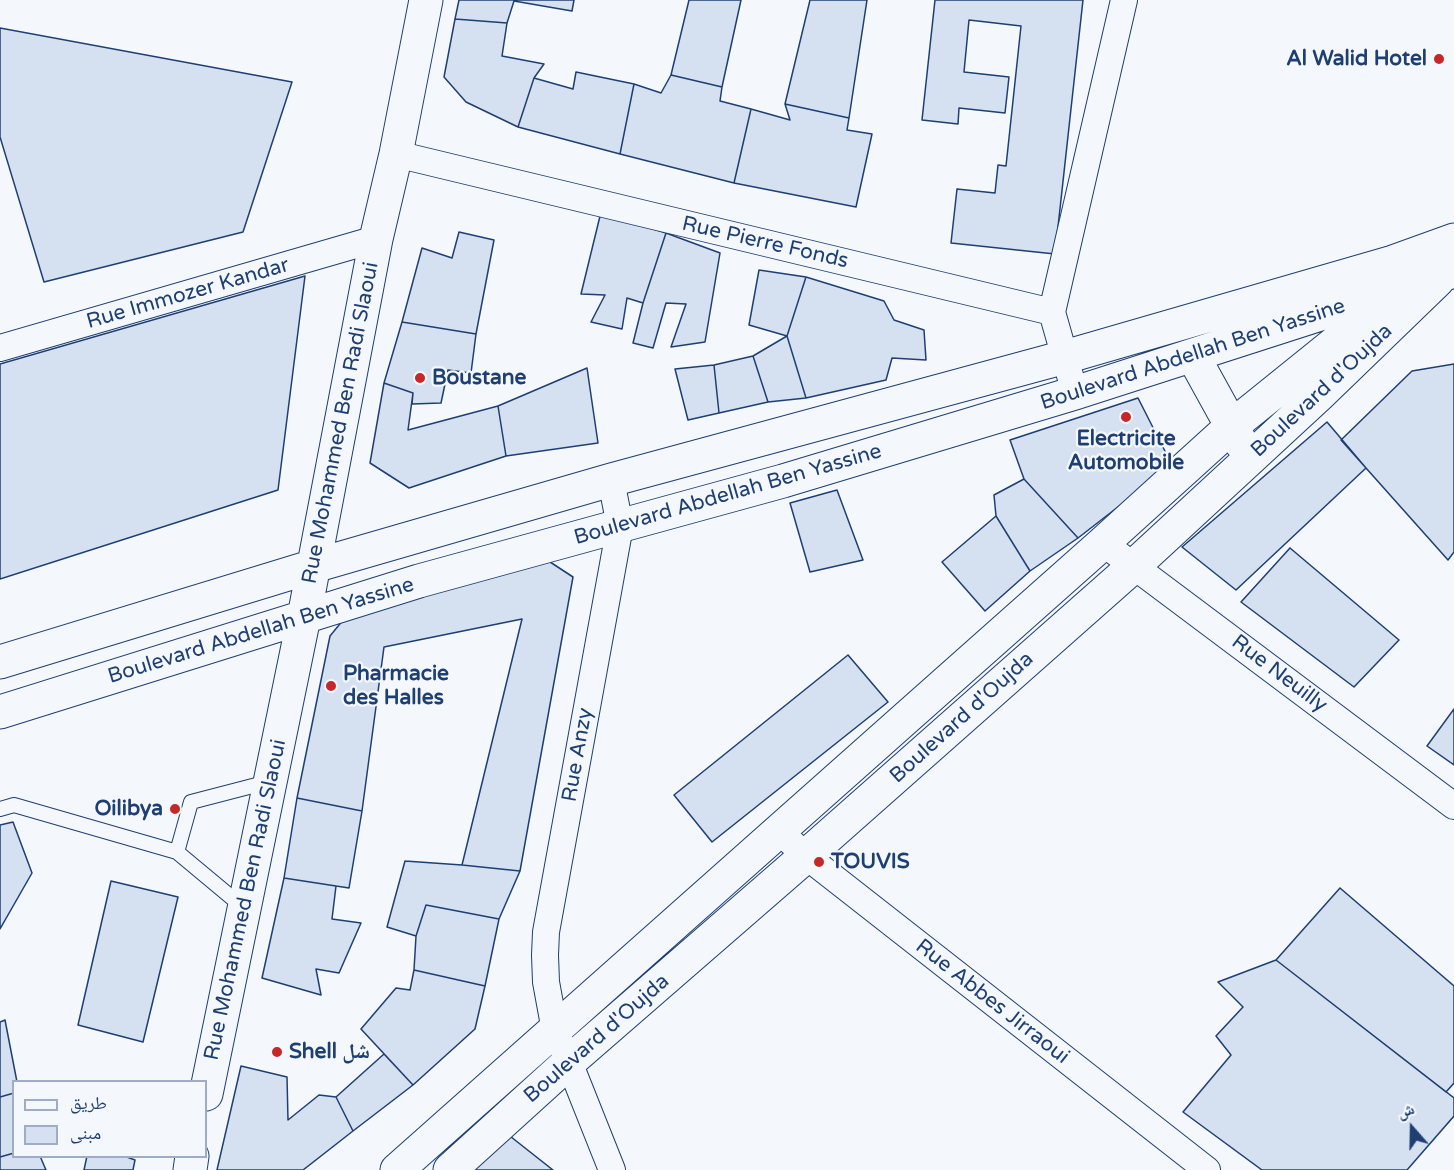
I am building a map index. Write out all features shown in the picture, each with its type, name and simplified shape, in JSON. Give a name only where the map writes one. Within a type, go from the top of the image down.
[{"type":"street","name":"Rue Mohammed Ben Radi Slaoui","points":[[207,1089],[304,617],[376,239],[396,154],[426,0]]},
{"type":"street","points":[[1075,393],[1052,312],[1124,0]]},
{"type":"street","name":"Rue Pierre Fonds","points":[[396,154],[1052,312]]},
{"type":"street","name":"Rue Immozer Kandar","points":[[0,348],[376,239]]},
{"type":"street","name":"Boulevard Abdellah Ben Yassine","points":[[0,663],[314,567],[777,434],[1065,357],[1397,275],[1448,265]]},
{"type":"street","name":"Boulevard d'Oujda","points":[[450,1170],[1135,565],[1250,459],[1448,265]]},
{"type":"street","name":"Boulevard Abdellah Ben Yassine","points":[[0,712],[419,582],[783,482],[1075,393],[1192,356],[1397,275]]},
{"type":"street","name":"Boulevard d'Oujda","points":[[397,1170],[1103,543],[1397,275]]},
{"type":"street","points":[[1192,356],[1250,459]]},
{"type":"street","points":[[777,434],[783,482]]},
{"type":"street","name":"Rue Anzy","points":[[611,480],[620,526],[546,932],[546,982],[555,1031],[570,1062],[612,1170]]},
{"type":"street","name":"Rue Neuilly","points":[[1103,543],[1454,807]]},
{"type":"street","points":[[163,613],[177,657]]},
{"type":"street","points":[[1001,634],[1024,663]]},
{"type":"street","name":"Rue Abbes Jirraoui","points":[[778,830],[806,856],[1207,1170]]},
{"type":"lane","points":[[177,852],[191,802],[270,782]]},
{"type":"lane","points":[[0,809],[14,805],[177,852],[244,907]]},
{"type":"building","points":[[459,0],[574,0],[572,11],[514,1],[507,23],[455,19]]},
{"type":"building","points":[[689,0],[741,0],[722,87],[671,75]]},
{"type":"building","points":[[810,0],[867,0],[849,118],[785,104]]},
{"type":"building","points":[[935,0],[1083,0],[1055,254],[951,243],[957,189],[995,193],[998,165],[1006,166],[1021,26],[969,20],[964,72],[1009,77],[1005,113],[959,108],[958,124],[922,120]]},
{"type":"building","points":[[455,19],[507,23],[502,56],[544,64],[534,78],[518,127],[466,102],[444,77]]},
{"type":"building","points":[[0,28],[292,82],[243,232],[44,282],[0,137]]},
{"type":"building","points":[[576,72],[634,84],[620,154],[518,127],[534,78],[573,89]]},
{"type":"building","points":[[671,75],[722,87],[720,101],[751,109],[734,183],[620,154],[634,84],[661,93]]},
{"type":"building","points":[[785,104],[849,118],[847,130],[872,134],[856,207],[734,183],[751,109],[790,120]]},
{"type":"building","points":[[601,212],[666,233],[643,303],[627,298],[622,329],[591,322],[605,295],[581,294]]},
{"type":"building","points":[[459,232],[494,240],[476,334],[402,322],[422,248],[452,258]]},
{"type":"building","points":[[666,233],[720,253],[705,342],[671,347],[686,304],[666,303],[653,348],[633,343],[643,303]]},
{"type":"building","points":[[759,270],[806,277],[787,336],[749,325]]},
{"type":"building","points":[[305,276],[278,490],[0,579],[0,364]]},
{"type":"building","points":[[806,277],[884,301],[894,320],[924,330],[926,360],[892,358],[886,380],[806,398],[787,336]]},
{"type":"building","points":[[402,322],[476,334],[471,373],[448,370],[441,403],[412,404],[413,393],[384,383]]},
{"type":"building","points":[[787,336],[806,398],[768,402],[753,356]]},
{"type":"building","points":[[753,356],[768,402],[719,413],[714,365]]},
{"type":"building","points":[[1454,364],[1454,552],[1448,560],[1341,440],[1412,371]]},
{"type":"building","points":[[714,365],[719,413],[688,420],[675,369]]},
{"type":"building","points":[[587,368],[598,443],[506,456],[498,406]]},
{"type":"building","points":[[384,383],[413,393],[408,430],[498,406],[506,456],[409,488],[370,463]]},
{"type":"building","points":[[1138,398],[1172,465],[1078,538],[1024,479],[1010,440]]},
{"type":"building","points":[[1327,422],[1366,468],[1236,590],[1182,547]]},
{"type":"building","points":[[1024,479],[1078,538],[1030,571],[996,516],[994,495]]},
{"type":"building","points":[[837,490],[863,560],[810,572],[790,503]]},
{"type":"building","points":[[996,516],[1030,571],[985,611],[942,562]]},
{"type":"building","points":[[1290,548],[1399,640],[1354,687],[1241,602]]},
{"type":"building","points":[[544,558],[573,577],[520,871],[462,865],[522,619],[384,647],[362,811],[297,798],[330,636],[357,603]]},
{"type":"building","points":[[848,655],[888,702],[712,842],[674,795]]},
{"type":"building","points":[[1454,709],[1454,765],[1427,746]]},
{"type":"building","points":[[297,798],[362,811],[349,888],[284,878]]},
{"type":"building","points":[[13,822],[32,873],[0,929],[0,825]]},
{"type":"building","points":[[405,861],[520,871],[499,919],[426,905],[416,936],[387,927]]},
{"type":"building","points":[[284,878],[336,886],[332,919],[361,923],[339,973],[316,969],[321,995],[262,978]]},
{"type":"building","points":[[111,881],[178,897],[143,1042],[78,1025]]},
{"type":"building","points":[[1340,888],[1454,986],[1454,1083],[1446,1092],[1276,960]]},
{"type":"building","points":[[426,905],[499,919],[485,986],[414,970],[416,936]]},
{"type":"building","points":[[1276,960],[1454,1098],[1454,1116],[1407,1170],[1262,1170],[1183,1112],[1231,1055],[1216,1036],[1243,1007],[1218,982]]},
{"type":"building","points":[[414,970],[485,986],[475,1029],[413,1085],[361,1029],[396,988],[410,990]]},
{"type":"building","points":[[5,1020],[17,1080],[12,1080],[12,1094],[0,1097],[0,1022]]},
{"type":"building","points":[[384,1054],[413,1085],[353,1131],[336,1097]]},
{"type":"building","points":[[241,1066],[287,1077],[288,1120],[319,1095],[336,1097],[353,1131],[303,1170],[217,1170]]},
{"type":"building","points":[[12,1094],[12,1154],[0,1157],[0,1097]]},
{"type":"building","points":[[501,1129],[553,1170],[456,1170]]},
{"type":"building","points":[[12,1154],[12,1158],[41,1158],[46,1170],[0,1170],[0,1157]]},
{"type":"building","points":[[87,1158],[135,1160],[133,1170],[84,1170]]},
{"type":"place","name":"Al Walid Hotel","points":[[1439,59]]},
{"type":"place","name":"Boustane","points":[[420,378]]},
{"type":"place","name":"Electricite Automobile","points":[[1126,417]]},
{"type":"place","name":"Pharmacie des Halles","points":[[331,686]]},
{"type":"place","name":"Oilibya","points":[[175,809]]},
{"type":"place","name":"TOUVIS","points":[[819,862]]},
{"type":"place","name":"Shell شل","points":[[277,1052]]}]
